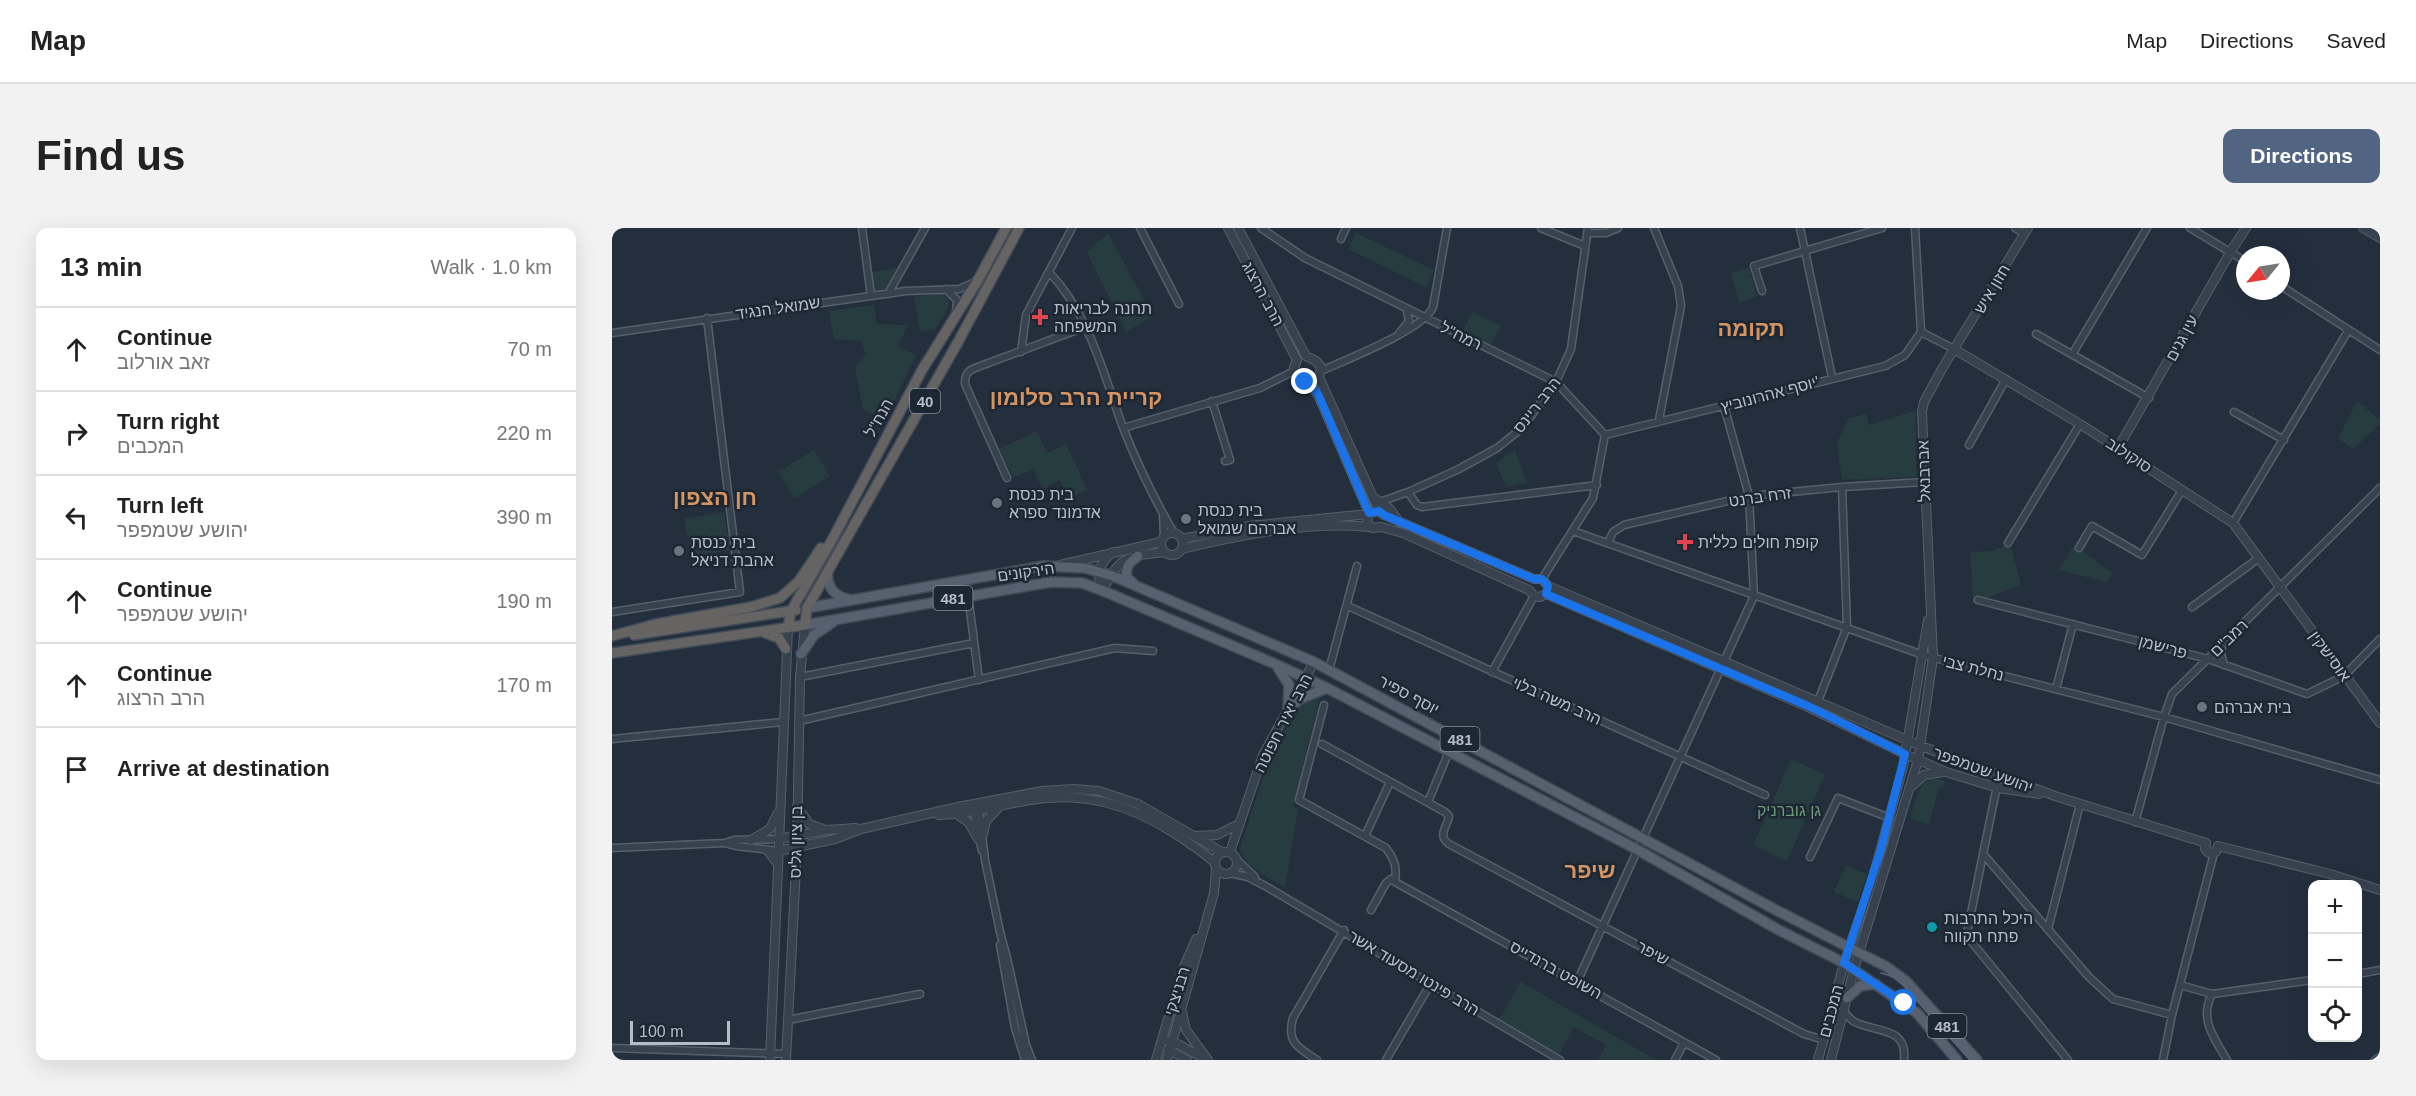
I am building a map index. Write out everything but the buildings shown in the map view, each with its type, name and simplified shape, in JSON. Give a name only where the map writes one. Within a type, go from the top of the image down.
[{"type":"highway","name":"הנח\"ל","points":[[788,628],[791,611],[832,540],[922,370],[956,318],[1006,228]]},
{"type":"highway","name":"הנח\"ל","points":[[828,572],[958,342],[1019,228]]},
{"type":"highway","name":"40","points":[[612,636],[656,624],[751,607],[780,598],[799,580],[863,480]]},
{"type":"highway","name":"40","points":[[805,625],[807,608],[828,572]]},
{"type":"highway","name":"40","points":[[612,636],[807,608]]},
{"type":"highway","points":[[612,652],[805,625]]},
{"type":"highway","points":[[759,632],[776,636],[786,649]]},
{"type":"main road","points":[[1137,586],[1127,578],[1125,571],[1128,564],[1138,556]]},
{"type":"main road","name":"יוסף ספיר","points":[[1056,566],[1113,576],[1314,662],[1860,954]]},
{"type":"main road","name":"הירקונים","points":[[807,608],[1056,566]]},
{"type":"main road","points":[[828,572],[828,581],[833,592],[856,601]]},
{"type":"main road","name":"הירקונים","points":[[805,625],[968,595],[1062,581],[1101,590]]},
{"type":"main road","name":"יוסף ספיר","points":[[1101,590],[1327,688],[1638,850],[1844,963]]},
{"type":"main road","points":[[801,654],[814,634],[838,619]]},
{"type":"main road","points":[[1273,663],[1286,677],[1289,685],[1288,710]]},
{"type":"main road","points":[[1288,710],[1300,699],[1327,688]]},
{"type":"main road","name":"481","points":[[1860,954],[1887,967],[1906,981],[1977,1060]]},
{"type":"main road","name":"481","points":[[1844,963],[1917,1013],[1957,1060]]},
{"type":"main road","points":[[1847,998],[1860,986],[1876,984]]},
{"type":"street","points":[[862,228],[871,296]]},
{"type":"street","points":[[888,294],[925,228]]},
{"type":"street","points":[[1021,352],[1026,315],[1072,228]]},
{"type":"street","points":[[1140,228],[1179,304]]},
{"type":"street","name":"הרב הרצוג","points":[[1228,228],[1297,360]]},
{"type":"street","name":"הרב הרצוג","points":[[1238,228],[1306,356],[1319,363],[1320,374],[1372,497],[1381,509],[1390,509],[1398,520]]},
{"type":"street","name":"רמח\"ל","points":[[1261,228],[1298,254],[1556,382],[1605,435]]},
{"type":"street","points":[[1341,239],[1346,228]]},
{"type":"street","points":[[1308,383],[1320,374],[1397,336],[1425,319],[1434,307],[1447,228]]},
{"type":"street","points":[[1541,228],[1585,246]]},
{"type":"street","points":[[1588,230],[1606,233],[1618,228]]},
{"type":"street","points":[[1654,228],[1678,286],[1681,306],[1659,420]]},
{"type":"street","points":[[1800,228],[1832,377]]},
{"type":"street","points":[[1762,291],[1754,266],[1882,228]]},
{"type":"street","points":[[1915,228],[1922,332],[1954,349]]},
{"type":"street","points":[[2015,228],[2027,231]]},
{"type":"street","points":[[2073,353],[2147,228]]},
{"type":"street","points":[[2190,228],[2236,255]]},
{"type":"street","name":"עין גנים","points":[[2118,448],[2149,398],[2230,251],[2246,228]]},
{"type":"street","points":[[2363,228],[2380,238]]},
{"type":"street","name":"הרב ריינס","points":[[1381,509],[1408,492],[1457,470],[1497,448],[1522,428],[1556,382],[1571,349],[1588,230]]},
{"type":"street","name":"חזון איש","points":[[1954,349],[2027,231]]},
{"type":"street","points":[[1049,272],[1067,291],[1094,344],[1124,428],[1174,533],[1182,539],[1249,526],[1350,516],[1381,509],[1385,521],[1382,527]]},
{"type":"street","points":[[898,275],[899,285],[906,291]]},
{"type":"street","name":"שמואל הנגיד","points":[[612,333],[906,291],[970,286],[978,280]]},
{"type":"street","points":[[946,289],[957,300],[956,318]]},
{"type":"street","points":[[2290,291],[2380,350]]},
{"type":"street","points":[[1397,336],[1410,318],[1404,308]]},
{"type":"street","points":[[612,612],[740,592],[707,318]]},
{"type":"street","points":[[1007,478],[965,384],[965,376],[969,370],[1085,327]]},
{"type":"street","points":[[2233,523],[2348,331]]},
{"type":"street","name":"יוסף אהרונוביץ'","points":[[1605,435],[1895,362],[1905,355],[1922,332]]},
{"type":"street","points":[[2036,334],[2149,398]]},
{"type":"street","name":"סוקולוב","points":[[1954,349],[2080,424],[2233,523],[2280,589]]},
{"type":"street","name":"אברבנאל","points":[[1918,760],[1933,658],[1922,412],[1930,390],[1954,349]]},
{"type":"street","points":[[1306,356],[1297,360],[1294,367],[1302,380],[1308,383],[1319,396],[1362,494],[1368,513],[1366,520],[1370,527]]},
{"type":"street","points":[[1124,428],[1260,388],[1296,370]]},
{"type":"street","points":[[1969,445],[2006,379]]},
{"type":"street","points":[[1212,401],[1230,460],[1225,461]]},
{"type":"street","points":[[1577,982],[1754,596],[1749,496],[1724,406]]},
{"type":"street","points":[[2234,412],[2284,440]]},
{"type":"street","points":[[2008,543],[2080,424]]},
{"type":"street","points":[[1101,590],[1113,576],[1118,564],[1125,559],[1164,552],[1174,555],[1182,549],[1248,535],[1349,525],[1376,529],[1382,527],[1425,542],[1540,597],[1543,585],[1593,498],[1605,435]]},
{"type":"street","name":"זרח ברנט","points":[[1608,543],[1613,532],[1624,525],[1749,496],[1924,482]]},
{"type":"street","points":[[1408,492],[1417,505],[1422,507],[1597,485]]},
{"type":"street","points":[[1808,706],[1818,701],[1847,627],[1842,487]]},
{"type":"street","name":"רמב\"ם","points":[[2135,822],[2172,694],[2380,488]]},
{"type":"street","points":[[2079,548],[2092,526],[2142,555],[2182,489]]},
{"type":"street","points":[[1350,516],[1358,508],[1362,494]]},
{"type":"street","name":"יהושע שטמפפר","points":[[1381,509],[1398,520],[1543,585],[1722,670],[1808,706],[1946,772],[1998,788],[2055,796]]},
{"type":"street","points":[[1163,514],[1164,552]]},
{"type":"street","name":"נחלת צבי","points":[[1573,531],[1923,655],[2164,717],[2380,780]]},
{"type":"street","points":[[1162,539],[1174,533]]},
{"type":"street","name":"הירקונים","points":[[1056,566],[1162,539]]},
{"type":"street","points":[[1182,539],[1182,549]]},
{"type":"street","points":[[1101,590],[1098,572],[1104,559],[1113,552]]},
{"type":"street","points":[[2192,607],[2259,558]]},
{"type":"street","points":[[1329,670],[1358,566]]},
{"type":"street","points":[[1492,672],[1532,593],[1530,585],[1543,585]]},
{"type":"street","name":"יהושע שטמפפר","points":[[1543,585],[1908,741],[2055,796],[2135,822],[2206,843],[2214,840],[2216,850]]},
{"type":"street","name":"אוסישקין","points":[[2280,589],[2380,723]]},
{"type":"street","points":[[968,595],[979,680]]},
{"type":"street","name":"אברבנאל","points":[[1905,754],[1923,655],[1930,600]]},
{"type":"street","name":"פרישמן","points":[[1978,600],[2208,659],[2307,694],[2344,676],[2380,639]]},
{"type":"street","name":"הרב משה בלוי","points":[[1350,607],[1765,795]]},
{"type":"street","points":[[2056,689],[2073,624]]},
{"type":"street","name":"בן ציון גליס","points":[[786,1057],[797,836],[801,654],[805,625]]},
{"type":"street","name":"בן ציון גליס","points":[[770,1056],[788,628]]},
{"type":"street","points":[[800,677],[974,643]]},
{"type":"street","points":[[2222,646],[2220,654],[2224,665]]},
{"type":"street","points":[[799,721],[1115,648],[1153,651]]},
{"type":"street","points":[[2194,655],[2198,665],[2196,671]]},
{"type":"street","points":[[1314,662],[1323,663],[1331,660]]},
{"type":"street","name":"הרב יאיר חפוטה","points":[[1226,852],[1239,824],[1263,754],[1314,662]]},
{"type":"street","points":[[1324,705],[1299,801],[1386,848],[1393,857],[1397,867],[1395,882],[1390,879],[1386,882],[1371,910]]},
{"type":"street","points":[[799,711],[811,718]]},
{"type":"street","points":[[612,739],[783,722]]},
{"type":"street","points":[[1322,744],[1428,802],[1455,737]]},
{"type":"street","name":"המכבים","points":[[1818,1060],[1844,963],[1872,881],[1890,818],[1905,754]]},
{"type":"street","name":"המכבים","points":[[1831,1060],[1854,969],[1918,760]]},
{"type":"street","points":[[1909,789],[1924,775],[1946,772]]},
{"type":"street","points":[[1999,776],[1967,933],[1970,940],[2068,1060]]},
{"type":"street","points":[[1365,836],[1390,782]]},
{"type":"street","points":[[725,843],[734,840],[778,839],[827,830],[861,829],[926,816],[975,808],[1059,789],[1099,791],[1121,797],[1226,852],[1237,860],[1236,868],[1229,874],[1215,866],[1197,848],[1159,823],[1134,811],[1097,799],[1056,797],[975,808],[957,814],[926,816]]},
{"type":"street","points":[[1810,857],[1838,798],[1890,818]]},
{"type":"street","name":"שיפר","points":[[1428,802],[1449,816],[1442,834],[1443,840],[1804,1034],[1824,1040]]},
{"type":"street","points":[[752,840],[770,830],[780,804]]},
{"type":"street","points":[[797,804],[809,824],[827,830]]},
{"type":"street","points":[[2048,928],[2080,804]]},
{"type":"street","points":[[981,837],[986,821],[1001,806]]},
{"type":"street","points":[[975,808],[1000,932],[1026,1045],[1032,1060]]},
{"type":"street","points":[[957,814],[969,823],[981,837]]},
{"type":"street","points":[[1191,835],[1204,837],[1217,835],[1239,824]]},
{"type":"street","points":[[612,848],[725,843],[778,850],[836,839],[861,829]]},
{"type":"street","points":[[767,850],[778,865]]},
{"type":"street","points":[[2163,1060],[2172,1015],[2216,850],[2330,874],[2380,890]]},
{"type":"street","points":[[1215,866],[1216,857],[1226,852]]},
{"type":"street","points":[[1984,855],[2089,976],[2113,999],[2172,1015]]},
{"type":"street","name":"הרב פינטו מסעוד אשר","points":[[1237,860],[1242,867],[1267,887]]},
{"type":"street","name":"רבניצקי","points":[[1156,1060],[1181,974],[1214,893],[1215,866]]},
{"type":"street","name":"רבניצקי","points":[[1214,893],[1229,874]]},
{"type":"street","name":"הרב פינטו מסעוד אשר","points":[[1229,874],[1248,877],[1344,930],[1560,1060]]},
{"type":"street","name":"השופט ברנדייס","points":[[1395,882],[1716,1060]]},
{"type":"street","name":"רבניצקי","points":[[1167,1060],[1203,924]]},
{"type":"street","points":[[1317,1060],[1297,1046],[1290,1030],[1293,1018],[1344,930]]},
{"type":"street","points":[[1000,932],[1005,978],[1025,1060]]},
{"type":"street","points":[[2362,973],[2380,970]]},
{"type":"street","points":[[2180,985],[2212,994],[2308,981]]},
{"type":"street","points":[[1386,1060],[1431,983]]},
{"type":"street","points":[[788,1020],[921,994]]},
{"type":"street","points":[[2212,994],[2205,1012],[2227,1060]]},
{"type":"street","points":[[1181,1009],[1186,1030],[1207,1060]]},
{"type":"street","points":[[1843,1010],[1856,1022],[1891,1032],[1903,1045],[1904,1060]]},
{"type":"street","points":[[1162,1041],[1172,1041],[1207,1060]]},
{"type":"street","points":[[1162,1041],[1170,1051],[1187,1060]]},
{"type":"street","points":[[1675,1060],[1684,1043]]},
{"type":"street","points":[[612,1048],[786,1057]]},
{"type":"green space","points":[[1108,233],[1153,316],[1126,332],[1087,252]]},
{"type":"green space","points":[[1356,233],[1434,270],[1426,287],[1348,249]]},
{"type":"green space","points":[[898,268],[886,291],[873,293],[871,272]]},
{"type":"green space","points":[[1749,268],[1757,297],[1739,302],[1731,273]]},
{"type":"green space","points":[[941,293],[948,299],[948,308],[936,329],[920,331],[914,297]]},
{"type":"green space","points":[[874,305],[877,324],[908,325],[898,346],[916,355],[885,421],[863,409],[855,367],[866,355],[861,341],[834,339],[829,311]]},
{"type":"green space","points":[[1472,312],[1501,326],[1491,345],[1463,331]]},
{"type":"green space","points":[[2357,401],[2380,420],[2380,424],[2353,449],[2338,438]]},
{"type":"green space","points":[[1915,411],[1917,477],[1842,480],[1837,443],[1848,419],[1866,413],[1869,425]]},
{"type":"green space","points":[[1037,431],[1047,453],[1066,444],[1087,489],[1069,499],[1060,480],[1043,489],[1033,470],[1013,477],[999,449]]},
{"type":"green space","points":[[814,450],[830,476],[794,498],[778,472]]},
{"type":"green space","points":[[1515,450],[1527,483],[1506,487],[1496,463]]},
{"type":"green space","points":[[724,512],[730,550],[692,557],[684,519]]},
{"type":"green space","points":[[2010,544],[2021,585],[1973,603],[1970,552],[1992,551]]},
{"type":"green space","points":[[2074,545],[2112,573],[2107,582],[2059,570]]},
{"type":"green space","points":[[1310,698],[1320,698],[1293,806],[1298,809],[1285,888],[1252,866],[1240,848],[1267,765],[1298,705]]},
{"type":"green space","name":"גן גוברניק","points":[[1791,759],[1825,775],[1787,861],[1753,845]]},
{"type":"green space","points":[[1934,778],[1945,781],[1943,788],[1939,788],[1929,824],[1910,819],[1920,788],[1928,780]]},
{"type":"green space","points":[[1846,865],[1867,874],[1858,902],[1834,892]]},
{"type":"green space","points":[[1521,982],[1656,1060],[1598,1060],[1606,1045],[1574,1027],[1558,1056],[1498,1021]]},
{"type":"tram line","points":[[1881,973],[1894,977],[1903,985],[1970,1060]]},
{"type":"place","name":"תחנה לבריאות המשפחה","points":[[1040,317]]},
{"type":"place","name":"בית כנסת אדמונד ספרא","points":[[997,503]]},
{"type":"place","name":"בית כנסת אברהם שמואל","points":[[1186,519]]},
{"type":"place","name":"קופת חולים כללית","points":[[1685,542]]},
{"type":"place","name":"בית כנסת אהבת דניאל","points":[[679,551]]},
{"type":"place","name":"בית אברהם","points":[[2202,707]]},
{"type":"place","name":"היכל התרבות פתח תקווה","points":[[1932,927]]},
{"type":"district","name":"תקומה","points":[[1751,328]]},
{"type":"district","name":"קריית הרב סלומון","points":[[1076,397]]},
{"type":"district","name":"חן הצפון","points":[[715,497]]},
{"type":"district","name":"שיפר","points":[[1590,870]]},
{"type":"route","points":[[1305,382],[1313,387],[1319,396],[1369,513],[1374,510],[1382,512],[1384,515],[1534,579],[1542,579],[1548,586],[1546,594],[1808,706],[1905,754],[1881,849],[1844,963],[1904,1003]]}]
